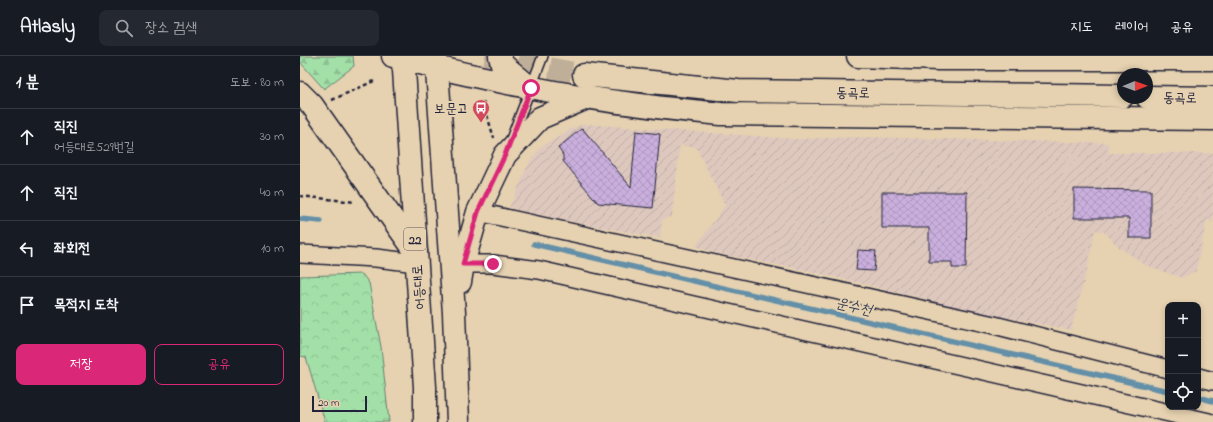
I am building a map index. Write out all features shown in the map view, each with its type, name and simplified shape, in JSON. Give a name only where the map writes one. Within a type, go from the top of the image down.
[{"type":"main road","points":[[500,56],[502,64],[531,88]]},
{"type":"main road","points":[[858,56],[938,59],[1213,59]]},
{"type":"main road","points":[[398,57],[437,62],[531,88],[654,108],[721,114],[1213,119]]},
{"type":"main road","name":"어등대로","points":[[398,57],[404,70],[425,387],[425,422]]},
{"type":"main road","points":[[437,62],[454,313],[458,422]]},
{"type":"main road","name":"동곡로","points":[[584,75],[738,91],[1117,96]]},
{"type":"main road","points":[[300,93],[312,105],[382,205],[416,258]]},
{"type":"main road","points":[[454,313],[463,264],[478,212],[500,148],[540,118],[589,97]]},
{"type":"main road","name":"동곡로","points":[[1153,97],[1213,98]]},
{"type":"street","points":[[478,212],[994,325],[1165,368]]},
{"type":"street","points":[[300,254],[376,258],[416,258]]},
{"type":"street","points":[[463,264],[493,264],[539,270],[1209,422]]},
{"type":"street","points":[[1201,378],[1213,380]]},
{"type":"lane","points":[[500,148],[531,88],[543,56]]},
{"type":"path","points":[[327,102],[374,81]]},
{"type":"path","points":[[483,102],[500,148]]},
{"type":"path","points":[[300,196],[382,205]]},
{"type":"shaded area","points":[[584,124],[797,139],[864,137],[1108,143],[1109,153],[1213,153],[1213,223],[1207,220],[1196,271],[1182,278],[1147,266],[1120,248],[1104,232],[1095,230],[1089,262],[1071,330],[964,310],[922,298],[804,270],[715,253],[696,246],[725,206],[696,147],[683,146],[680,143],[672,216],[662,220],[660,238],[577,223],[509,208],[530,161],[541,147],[571,129]]},
{"type":"green space","points":[[300,56],[353,56],[354,66],[324,89],[300,62]]},
{"type":"green space","points":[[362,274],[369,283],[381,347],[389,422],[325,422],[306,357],[300,356],[300,276]]},
{"type":"building","points":[[582,128],[631,187],[636,131],[660,134],[653,208],[598,203],[563,161],[563,155],[558,148]]},
{"type":"building","points":[[1074,189],[1151,190],[1151,238],[1129,238],[1129,218],[1074,218]]},
{"type":"building","points":[[882,192],[967,192],[966,268],[952,268],[952,262],[929,262],[929,228],[882,228]]},
{"type":"building","points":[[858,250],[876,251],[874,271],[856,270]]},
{"type":"waterway","name":"운수천","points":[[300,219],[321,221]]},
{"type":"waterway","name":"운수천","points":[[534,244],[1165,390]]},
{"type":"waterway","name":"운수천","points":[[1201,398],[1213,401]]},
{"type":"tunnel","points":[[485,56],[584,75]]},
{"type":"place","name":"보문고","points":[[481,123]]},
{"type":"route","points":[[493,264],[463,264],[478,212],[505,155],[531,88]]}]
